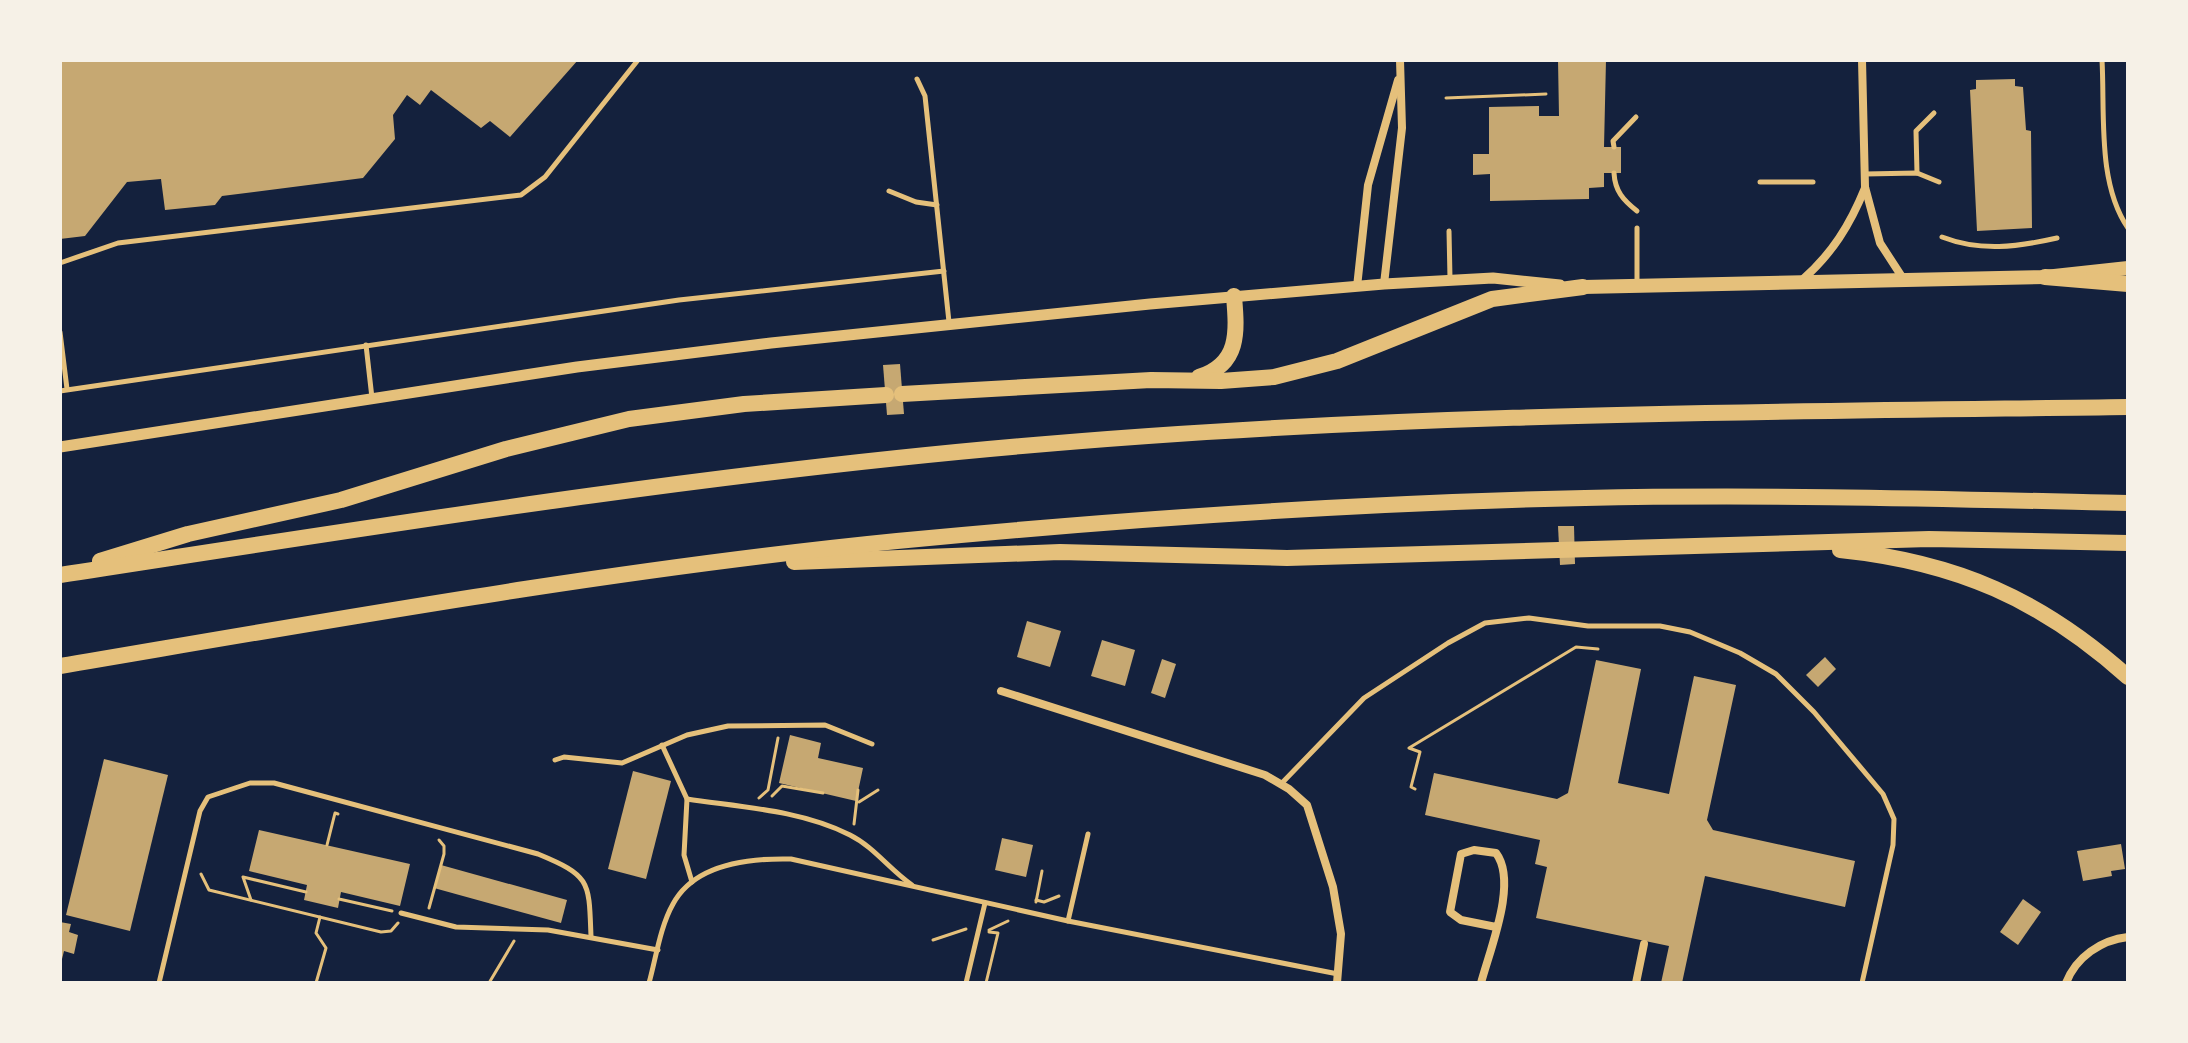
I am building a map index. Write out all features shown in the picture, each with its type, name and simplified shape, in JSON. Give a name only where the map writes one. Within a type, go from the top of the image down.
[{"type":"highway","points":[[2045,277],[2128,284]]},
{"type":"highway","points":[[60,574],[188,534],[341,500],[506,449],[629,419],[744,404],[1190,380],[1250,380],[1297,373],[1358,354],[1492,299],[1583,287]]},
{"type":"highway","points":[[1190,380],[1217,370],[1231,356],[1237,331],[1234,296]]},
{"type":"highway","points":[[60,574],[633,489],[1027,445],[1522,415],[2128,407]]},
{"type":"highway","points":[[60,666],[471,597],[703,564],[1194,516],[1433,503],[1771,497],[2128,503]]},
{"type":"highway","points":[[703,564],[913,559],[1025,552],[1274,559],[1929,539],[2128,543]]},
{"type":"highway","points":[[1798,545],[1908,560],[1987,584],[2063,624],[2128,677]]},
{"type":"main road","points":[[1583,287],[2045,277],[2128,268]]},
{"type":"street","points":[[1384,284],[1402,128],[1400,60]]},
{"type":"street","points":[[1862,60],[1865,187],[1880,243],[1904,280]]},
{"type":"street","points":[[1357,287],[1368,185],[1400,71]]},
{"type":"street","points":[[1799,282],[1826,257],[1844,234],[1865,187]]},
{"type":"street","points":[[60,447],[577,367],[949,325],[1234,296],[1450,279],[1493,278],[1583,287]]},
{"type":"street","points":[[1001,691],[1265,775],[1307,805],[1333,887],[1341,934],[1338,978]]},
{"type":"street","points":[[1481,983],[1496,927],[1506,883],[1505,865],[1496,853],[1474,850],[1461,854],[1450,912],[1461,920],[1496,927]]},
{"type":"street","points":[[2066,983],[2088,953],[2103,944],[2128,937]]},
{"type":"street","points":[[1636,983],[1644,944]]},
{"type":"lane","points":[[60,263],[118,243],[521,195],[545,177],[638,60]]},
{"type":"lane","points":[[2102,60],[2109,178],[2114,201],[2128,228]]},
{"type":"lane","points":[[917,79],[925,96],[949,325]]},
{"type":"lane","points":[[1917,173],[1916,131],[1934,113]]},
{"type":"lane","points":[[1614,147],[1613,141],[1636,117]]},
{"type":"lane","points":[[1614,173],[1614,185],[1624,201],[1637,211]]},
{"type":"lane","points":[[1865,174],[1917,173],[1939,182]]},
{"type":"lane","points":[[1760,182],[1813,182]]},
{"type":"lane","points":[[889,191],[916,202],[937,205]]},
{"type":"lane","points":[[1637,228],[1637,286]]},
{"type":"lane","points":[[1449,231],[1450,279]]},
{"type":"lane","points":[[1942,237],[1974,247],[1990,248],[2057,238]]},
{"type":"lane","points":[[60,332],[64,390],[679,300],[944,271]]},
{"type":"lane","points":[[366,345],[372,398]]},
{"type":"lane","points":[[1281,784],[1364,698],[1448,643],[1485,623],[1529,618],[1588,626],[1660,626],[1690,632],[1740,653],[1776,674],[1814,712],[1883,794],[1894,819],[1893,845],[1862,983]]},
{"type":"lane","points":[[555,760],[564,757],[622,763],[687,735],[728,726],[825,725],[872,744]]},
{"type":"lane","points":[[662,745],[687,799],[684,855],[692,882]]},
{"type":"lane","points":[[159,983],[200,811],[208,797],[250,783],[274,783],[535,853],[582,876],[590,902],[591,937]]},
{"type":"lane","points":[[687,799],[772,812],[828,826],[862,842],[916,887]]},
{"type":"lane","points":[[1068,921],[1088,834]]},
{"type":"lane","points":[[649,983],[673,902],[692,882],[730,864],[782,859],[1338,978]]},
{"type":"lane","points":[[966,983],[985,903]]},
{"type":"lane","points":[[401,913],[456,927],[522,927],[658,950]]},
{"type":"path","points":[[1446,98],[1546,94]]},
{"type":"path","points":[[1415,789],[1411,787],[1420,752],[1409,748],[1576,647],[1598,649]]},
{"type":"path","points":[[779,731],[769,785],[772,796],[782,786],[823,793]]},
{"type":"path","points":[[759,798],[769,785]]},
{"type":"path","points":[[853,828],[859,802],[858,790]]},
{"type":"path","points":[[859,802],[878,790]]},
{"type":"path","points":[[327,845],[335,813],[349,817]]},
{"type":"path","points":[[426,919],[444,854],[442,842],[438,839]]},
{"type":"path","points":[[201,874],[209,890],[381,932],[391,931],[401,913],[339,899]]},
{"type":"path","points":[[251,900],[243,877],[306,892]]},
{"type":"path","points":[[1036,900],[1044,902],[1059,896]]},
{"type":"path","points":[[316,983],[326,948],[316,933],[320,917]]},
{"type":"path","points":[[489,983],[522,927]]},
{"type":"building","points":[[60,60],[578,60],[510,137],[490,121],[481,128],[431,90],[420,105],[407,95],[393,115],[395,139],[363,178],[222,196],[215,205],[165,210],[161,179],[127,182],[85,236],[60,239]]},
{"type":"building","points":[[1558,60],[1606,60],[1604,147],[1621,147],[1621,173],[1604,173],[1604,187],[1589,188],[1589,199],[1490,201],[1490,174],[1473,175],[1473,154],[1489,154],[1489,107],[1539,106],[1539,116],[1559,116]]},
{"type":"building","points":[[2015,79],[2015,86],[2023,87],[2026,130],[2031,131],[2032,228],[1977,231],[1970,90],[1976,89],[1976,80]]},
{"type":"building","points":[[900,364],[904,414],[887,415],[883,365]]},
{"type":"building","points":[[1558,526],[1574,526],[1575,564],[1560,565]]},
{"type":"building","points":[[1027,621],[1061,631],[1050,667],[1017,657]]},
{"type":"building","points":[[1102,640],[1135,650],[1125,686],[1091,676]]},
{"type":"building","points":[[1825,657],[1836,669],[1818,687],[1806,675]]},
{"type":"building","points":[[1162,659],[1176,664],[1165,698],[1151,693]]},
{"type":"building","points":[[1596,660],[1641,669],[1618,783],[1669,794],[1694,676],[1736,685],[1707,820],[1713,830],[1855,861],[1845,907],[1705,876],[1682,983],[1661,983],[1669,946],[1536,918],[1547,867],[1535,864],[1540,840],[1425,815],[1434,773],[1557,799],[1568,793]]},
{"type":"building","points":[[790,735],[821,743],[818,758],[863,768],[856,801],[779,783]]},
{"type":"building","points":[[104,759],[168,775],[130,931],[66,915]]},
{"type":"building","points":[[633,771],[671,781],[646,879],[608,869]]},
{"type":"building","points":[[259,830],[410,864],[400,906],[341,892],[338,908],[304,900],[307,885],[249,871]]},
{"type":"building","points":[[1002,838],[1033,845],[1026,877],[995,870]]},
{"type":"building","points":[[2121,844],[2125,869],[2111,871],[2112,876],[2083,881],[2077,851]]},
{"type":"building","points":[[441,865],[567,900],[561,923],[434,888]]},
{"type":"building","points":[[2023,899],[2041,912],[2018,945],[2000,932]]},
{"type":"building","points":[[60,922],[71,924],[69,932],[78,935],[74,954],[64,951],[61,963]]}]
